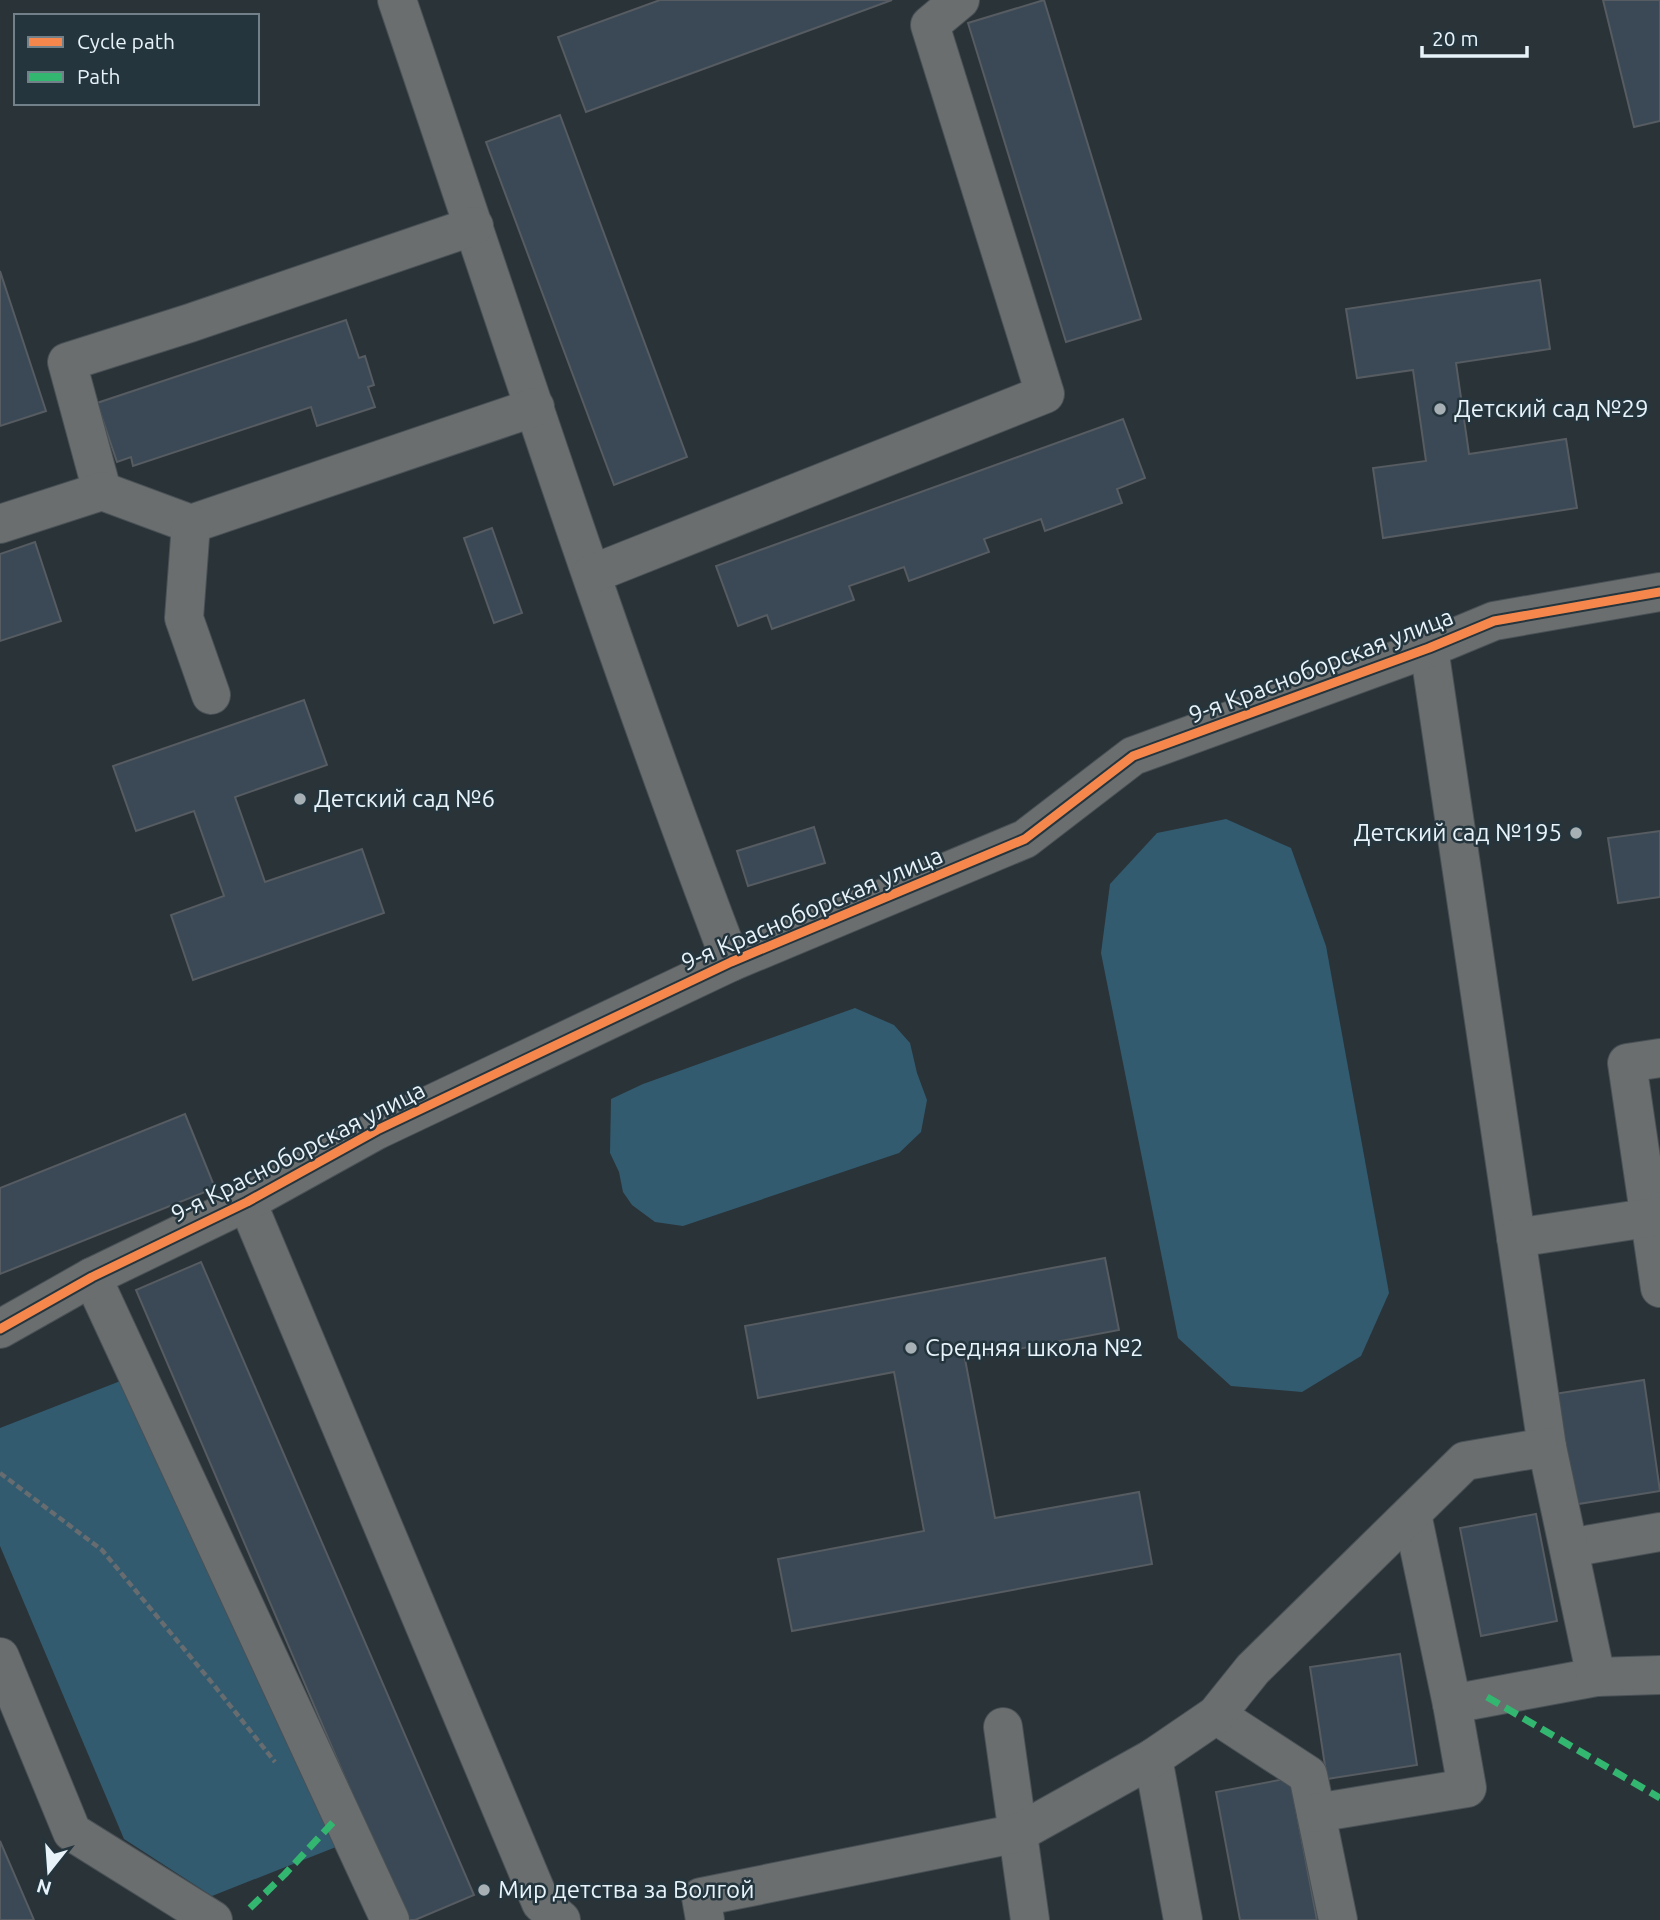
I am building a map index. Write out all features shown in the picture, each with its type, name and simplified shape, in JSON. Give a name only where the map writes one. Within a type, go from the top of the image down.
[{"type":"street","points":[[397,0],[592,574],[731,962]]},
{"type":"street","points":[[592,574],[1045,394],[930,25],[960,0]]},
{"type":"street","points":[[102,491],[67,362],[474,226]]},
{"type":"street","points":[[0,524],[102,491],[191,524],[535,407]]},
{"type":"street","points":[[191,524],[184,618],[211,695]]},
{"type":"street","name":"9-я Красноборская улица","points":[[0,1329],[92,1277],[247,1202],[377,1130],[731,962],[1025,839],[1133,756],[1429,648],[1494,621],[1660,592]]},
{"type":"street","points":[[1429,648],[1546,1447],[1596,1677]]},
{"type":"street","points":[[1660,1058],[1627,1063],[1654,1217],[1660,1287]]},
{"type":"street","points":[[247,1202],[541,1903],[561,1920]]},
{"type":"street","points":[[1516,1238],[1654,1217]]},
{"type":"street","points":[[92,1277],[390,1920]]},
{"type":"street","points":[[705,1920],[701,1897],[1018,1833],[1153,1758],[1216,1715],[1253,1669],[1465,1461],[1546,1447]]},
{"type":"street","points":[[1316,1813],[1467,1788],[1412,1514]]},
{"type":"street","points":[[1569,1548],[1660,1532]]},
{"type":"street","points":[[0,1657],[72,1832],[213,1920]]},
{"type":"street","points":[[1452,1703],[1596,1677],[1660,1675]]},
{"type":"street","points":[[1216,1715],[1308,1775],[1338,1920]]},
{"type":"street","points":[[1003,1727],[1030,1920]]},
{"type":"street","points":[[1153,1758],[1183,1920]]},
{"type":"path","points":[[0,1473],[102,1550],[279,1767]]},
{"type":"shaded area","points":[[1226,819],[1291,848],[1326,946],[1389,1293],[1361,1356],[1302,1392],[1231,1386],[1178,1338],[1101,953],[1110,884],[1157,833]]},
{"type":"shaded area","points":[[855,1008],[894,1025],[910,1043],[927,1100],[921,1132],[899,1153],[683,1226],[655,1222],[632,1205],[623,1192],[619,1172],[610,1153],[611,1099],[643,1084]]},
{"type":"shaded area","points":[[123,1380],[341,1845],[212,1896],[124,1839],[0,1546],[0,1428]]},
{"type":"building","points":[[660,0],[892,0],[586,112],[558,37]]},
{"type":"building","points":[[1044,0],[1141,319],[1066,342],[968,23]]},
{"type":"building","points":[[1603,0],[1660,0],[1660,121],[1634,127]]},
{"type":"building","points":[[560,115],[687,457],[614,485],[486,142]]},
{"type":"building","points":[[0,271],[46,411],[0,426]]},
{"type":"building","name":"Детский сад №29","points":[[1540,280],[1550,349],[1456,363],[1469,454],[1566,439],[1577,508],[1383,538],[1373,468],[1426,461],[1413,370],[1357,378],[1346,309]]},
{"type":"building","points":[[346,320],[359,358],[365,356],[374,385],[368,387],[375,407],[317,426],[311,407],[133,466],[131,457],[117,462],[97,403]]},
{"type":"building","points":[[1123,419],[1145,478],[1117,489],[1122,503],[1045,531],[1041,519],[984,539],[989,552],[909,581],[904,567],[849,586],[854,600],[772,629],[767,615],[738,626],[716,566]]},
{"type":"building","points":[[492,528],[522,613],[494,623],[464,538]]},
{"type":"building","points":[[35,542],[61,621],[0,641],[0,554]]},
{"type":"building","points":[[304,700],[327,765],[235,797],[265,882],[362,849],[384,913],[193,980],[171,915],[224,896],[194,811],[136,831],[113,766]]},
{"type":"building","points":[[814,827],[825,863],[748,886],[737,851]]},
{"type":"building","points":[[1660,831],[1660,897],[1618,903],[1608,838]]},
{"type":"building","points":[[185,1114],[215,1188],[0,1274],[0,1188]]},
{"type":"building","points":[[1105,1258],[1119,1330],[965,1359],[995,1518],[1139,1492],[1152,1564],[792,1631],[778,1559],[924,1531],[894,1372],[758,1398],[745,1326]]},
{"type":"building","points":[[201,1262],[474,1895],[415,1920],[406,1920],[136,1290]]},
{"type":"building","points":[[1644,1380],[1660,1491],[1572,1505],[1554,1394]]},
{"type":"building","points":[[1536,1514],[1557,1621],[1481,1636],[1460,1528]]},
{"type":"building","points":[[1400,1654],[1417,1765],[1327,1779],[1310,1667]]},
{"type":"building","points":[[1290,1778],[1317,1920],[1240,1920],[1216,1792]]},
{"type":"building","points":[[0,1841],[34,1920],[0,1920]]},
{"type":"marked path","points":[[1487,1697],[1660,1798]]},
{"type":"marked path","points":[[250,1908],[337,1818]]},
{"type":"cycle path","points":[[0,1329],[92,1277],[247,1202],[377,1130],[731,962],[1025,839],[1133,756],[1429,648],[1494,621],[1660,592]]},
{"type":"place","name":"Детский сад №29","points":[[1440,409]]},
{"type":"place","name":"Детский сад №6","points":[[300,799]]},
{"type":"place","name":"Детский сад №195","points":[[1576,833]]},
{"type":"place","name":"Средняя школа №2","points":[[911,1348]]},
{"type":"place","name":"Мир детства за Волгой","points":[[484,1890]]}]
